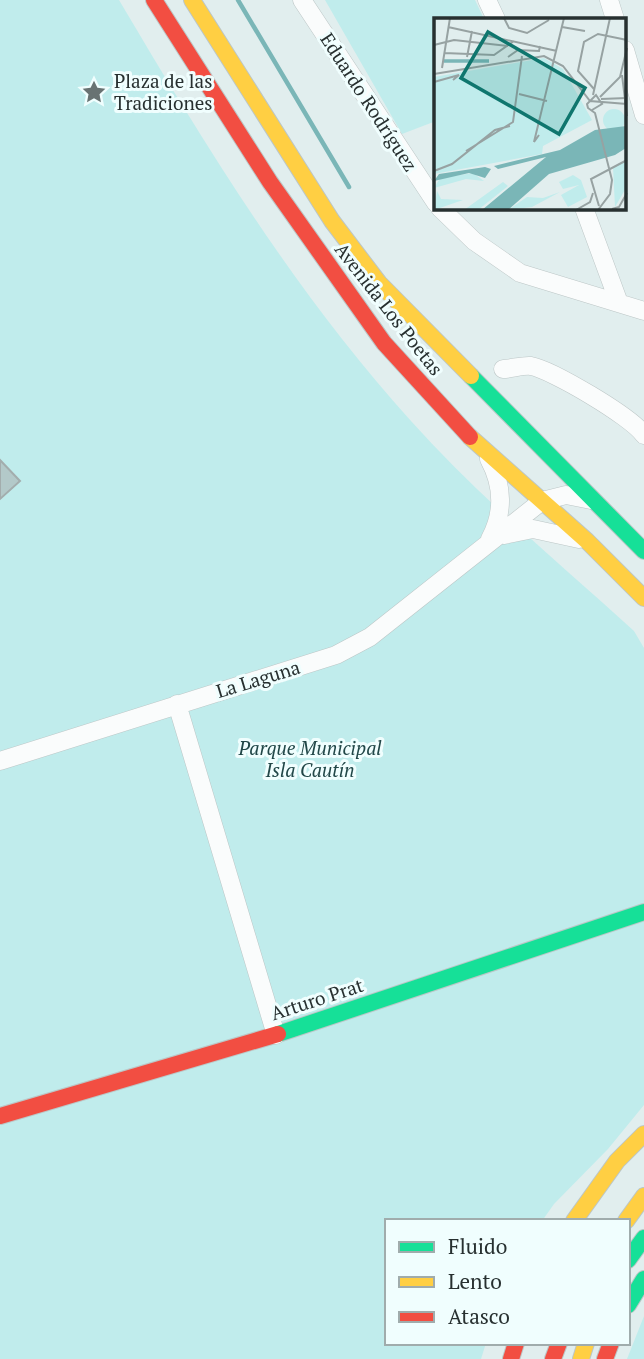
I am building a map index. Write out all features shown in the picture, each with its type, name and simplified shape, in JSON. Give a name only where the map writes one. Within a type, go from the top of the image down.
[{"type":"main road","name":"Avenida Los Poetas","points":[[154,0],[270,182],[354,303],[407,370],[481,448],[587,541],[644,598]]},
{"type":"main road","name":"Avenida Los Poetas","points":[[192,0],[332,221],[379,283],[644,551]]},
{"type":"main road","name":"Arturo Prat","points":[[0,1115],[276,1035],[644,912]]},
{"type":"main road","points":[[576,1219],[617,1161],[644,1134]]},
{"type":"main road","points":[[627,1219],[644,1196]]},
{"type":"main road","points":[[630,1257],[644,1238]]},
{"type":"main road","points":[[630,1302],[644,1279]]},
{"type":"street","name":"Eduardo Rodríguez","points":[[302,0],[434,200]]},
{"type":"street","points":[[487,0],[496,18]]},
{"type":"street","points":[[609,0],[615,18]]},
{"type":"street","points":[[626,53],[644,115]]},
{"type":"street","points":[[442,210],[474,241],[520,273],[644,311]]},
{"type":"street","points":[[585,210],[620,303]]},
{"type":"street","points":[[503,369],[531,366],[615,408],[638,426],[644,435]]},
{"type":"street","points":[[481,448],[493,467],[500,489],[498,522],[488,542]]},
{"type":"street","points":[[542,501],[556,496],[575,495],[600,506]]},
{"type":"street","name":"La Laguna","points":[[0,761],[348,649],[370,637],[542,501]]},
{"type":"street","points":[[488,542],[510,533],[533,529],[587,541]]},
{"type":"street","points":[[177,704],[276,1035]]},
{"type":"green space","name":"Parque Municipal Isla Cautín","points":[[0,0],[119,0],[254,218],[329,322],[369,372],[437,449],[520,529],[634,631],[644,648],[644,1105],[608,1149],[554,1204],[543,1219],[385,1219],[385,1345],[485,1345],[481,1359],[0,1359]]},
{"type":"green space","points":[[325,0],[475,0],[484,18],[434,18],[434,122],[402,134]]},
{"type":"green space","points":[[644,1316],[644,1359],[627,1359]]},
{"type":"building","points":[[0,460],[20,481],[0,499]]},
{"type":"waterway","points":[[238,0],[349,187]]},
{"type":"traffic: fast","points":[[471,376],[644,551]]},
{"type":"traffic: fast","points":[[278,1034],[644,912]]},
{"type":"traffic: fast","points":[[630,1257],[644,1238]]},
{"type":"traffic: fast","points":[[630,1302],[644,1279]]},
{"type":"traffic: slow","points":[[192,0],[332,221],[379,283],[471,376]]},
{"type":"traffic: slow","points":[[470,437],[587,541],[644,598]]},
{"type":"traffic: slow","points":[[575,1219],[617,1161],[644,1134]]},
{"type":"traffic: slow","points":[[627,1219],[644,1196]]},
{"type":"traffic: slow","points":[[581,1359],[585,1345]]},
{"type":"traffic: jam","points":[[154,0],[270,182],[384,343],[470,437]]},
{"type":"traffic: jam","points":[[0,1116],[278,1034]]},
{"type":"traffic: jam","points":[[511,1359],[515,1345]]},
{"type":"traffic: jam","points":[[553,1359],[558,1345]]},
{"type":"traffic: jam","points":[[605,1359],[610,1345]]},
{"type":"place","name":"Plaza de las Tradiciones","points":[[94,92]]}]
